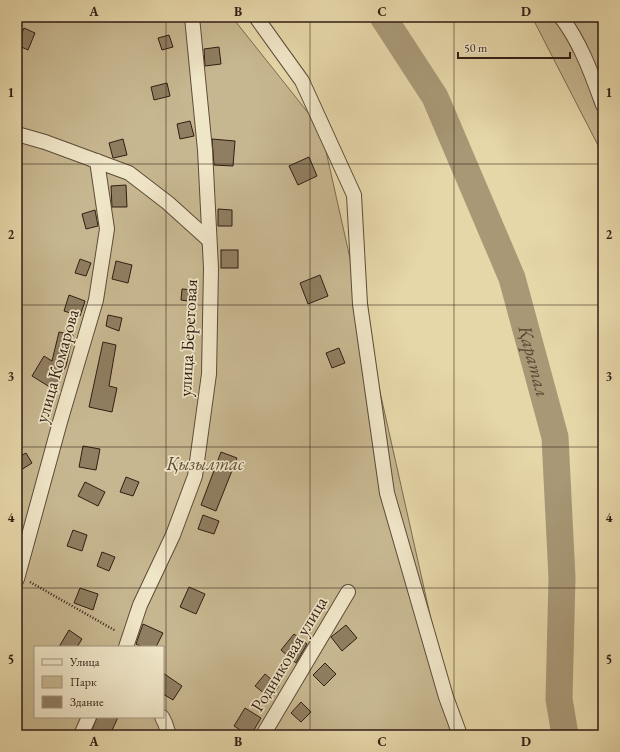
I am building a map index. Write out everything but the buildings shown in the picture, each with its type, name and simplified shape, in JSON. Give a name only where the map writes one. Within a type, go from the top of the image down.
[{"type":"street","name":"улица Береговая","points":[[128,643],[140,604],[173,535],[194,476],[209,374],[211,268],[205,150],[192,17]]},
{"type":"street","points":[[256,17],[302,81],[354,195],[360,304],[387,493],[446,697],[460,735]]},
{"type":"street","points":[[562,17],[598,74],[603,105]]},
{"type":"street","points":[[17,134],[45,142],[129,173],[168,203],[209,240]]},
{"type":"street","name":"улица Комарова","points":[[18,578],[60,422],[96,300],[108,229],[97,161]]},
{"type":"street","name":"Родниковая улица","points":[[263,735],[348,592]]},
{"type":"street","points":[[81,735],[89,718]]},
{"type":"street","points":[[162,718],[169,735]]},
{"type":"path","points":[[18,578],[128,643]]},
{"type":"green space","name":"Қызылтас","points":[[17,17],[232,17],[321,129],[457,735],[17,735]]},
{"type":"green space","points":[[532,17],[603,17],[603,155]]},
{"type":"waterway","name":"Қаратал","points":[[383,17],[435,97],[512,278],[555,437],[562,578],[559,699],[565,735]]}]
